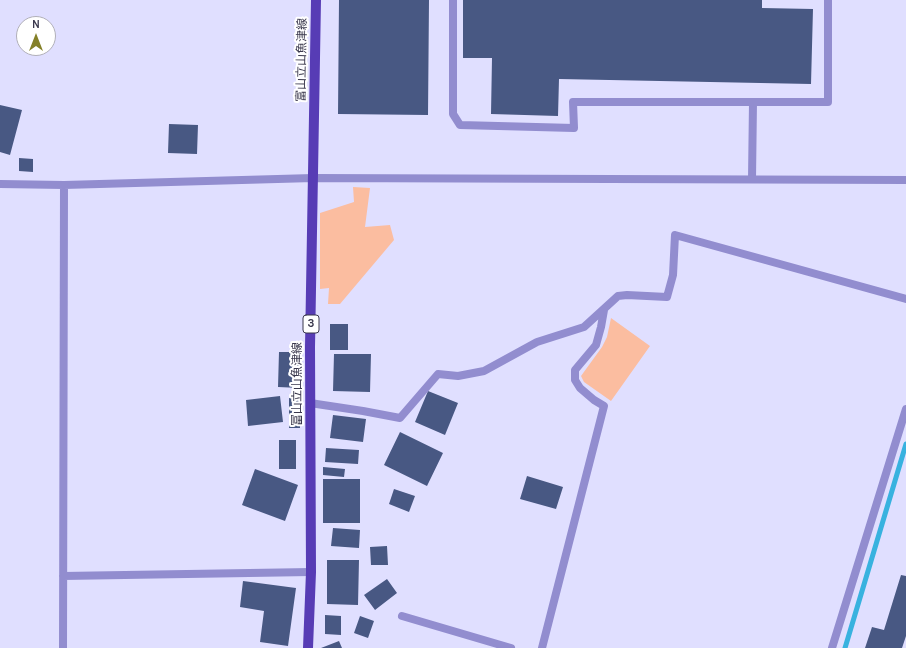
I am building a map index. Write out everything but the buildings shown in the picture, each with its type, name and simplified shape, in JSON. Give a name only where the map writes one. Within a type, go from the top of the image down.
[{"type":"main road","name":"富山立山魚津線","points":[[308,648],[311,572],[310,403],[316,0]]},
{"type":"street","points":[[453,0],[453,114],[460,125],[574,128],[573,102],[828,102],[828,0]]},
{"type":"street","points":[[752,179],[753,102]]},
{"type":"street","points":[[0,184],[64,185],[313,178],[906,180]]},
{"type":"street","points":[[63,648],[64,185]]},
{"type":"street","points":[[310,403],[400,418],[438,374],[458,376],[484,371],[537,342],[584,327],[618,296],[667,297],[673,275],[675,236],[906,298]]},
{"type":"street","points":[[542,648],[604,406],[580,388],[575,380],[575,370],[596,345],[602,327],[604,310]]},
{"type":"street","points":[[832,648],[906,410]]},
{"type":"street","points":[[63,576],[311,572]]},
{"type":"street","points":[[402,616],[510,648]]},
{"type":"shaded area","points":[[353,187],[370,188],[365,227],[390,225],[394,240],[340,304],[328,304],[329,288],[320,289],[320,213],[354,202]]},
{"type":"shaded area","points":[[611,318],[650,346],[611,401],[584,382],[581,376],[602,347],[607,337]]},
{"type":"waterway","points":[[845,648],[906,444]]}]
